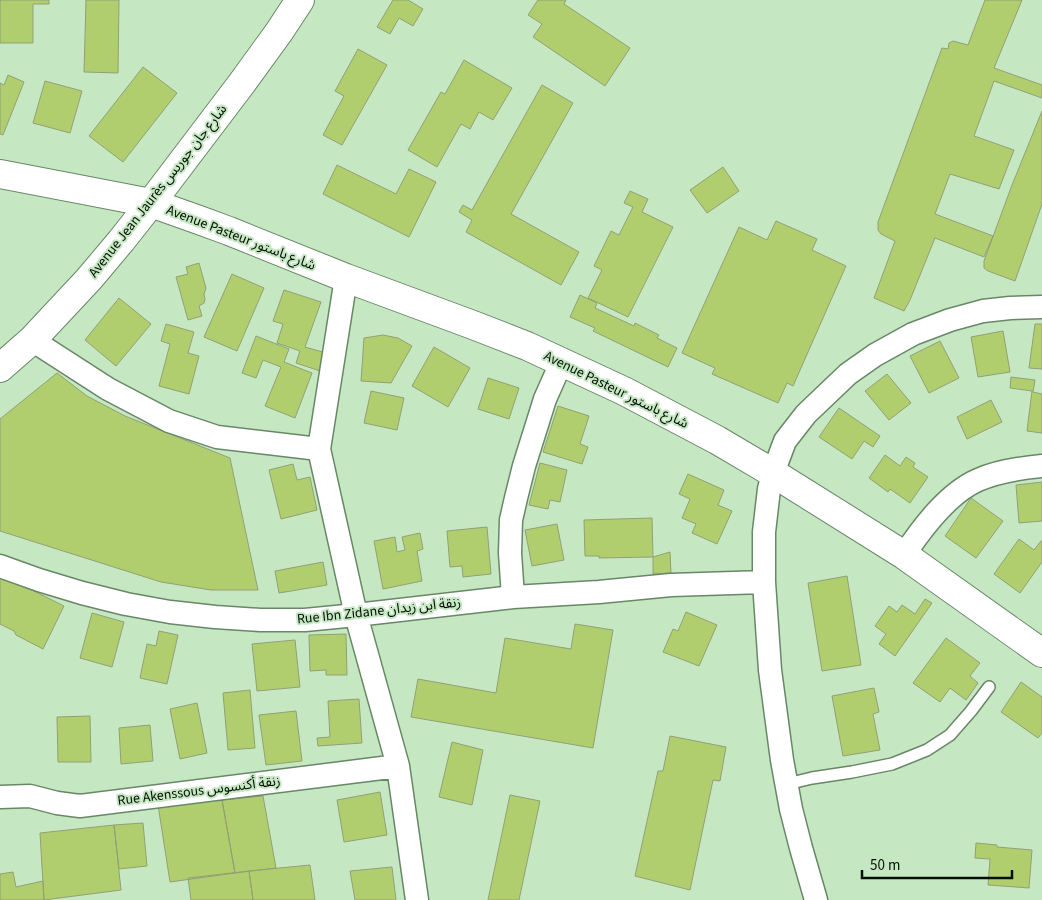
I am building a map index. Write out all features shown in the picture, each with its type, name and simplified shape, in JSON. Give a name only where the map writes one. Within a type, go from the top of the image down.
[{"type":"street","name":"Avenue Jean Jaurès شارع جان جوريس","points":[[0,368],[32,340],[89,278],[151,203],[258,61],[300,0]]},
{"type":"street","name":"Avenue Pasteur شارع باستور","points":[[0,174],[151,203],[230,231],[346,278],[527,346],[662,410],[773,473],[904,555],[1042,653]]},
{"type":"street","points":[[346,278],[319,450],[356,615],[398,766],[417,900]]},
{"type":"street","points":[[816,900],[801,848],[782,760],[770,670],[764,582],[764,532],[769,489],[773,473],[785,442],[806,414],[848,374],[875,355],[913,334],[950,320],[984,311],[1042,307]]},
{"type":"street","points":[[32,340],[108,389],[169,421],[217,437],[319,450]]},
{"type":"street","points":[[513,597],[510,553],[511,520],[524,466],[545,399],[561,363]]},
{"type":"street","points":[[904,555],[921,529],[963,488],[1003,471],[1042,466]]},
{"type":"street","name":"Rue Ibn Zidane زنقة ابن زيدان","points":[[0,566],[82,594],[126,604],[170,612],[260,620],[305,620],[513,597],[764,582]]},
{"type":"street","name":"Rue Akenssous زنقة أكنسوس","points":[[0,797],[30,796],[57,803],[80,806],[398,766]]},
{"type":"lane","points":[[787,784],[892,764],[927,750],[950,735],[971,711],[988,687]]},
{"type":"building","points":[[0,0],[49,0],[49,4],[33,4],[33,43],[0,43]]},
{"type":"building","points":[[86,0],[119,0],[118,73],[84,72]]},
{"type":"building","points":[[393,0],[408,0],[423,9],[413,26],[399,18],[390,34],[377,27]]},
{"type":"building","points":[[538,0],[566,0],[564,4],[630,48],[605,86],[533,37],[542,24],[528,15]]},
{"type":"building","points":[[985,0],[1022,0],[994,68],[1042,85],[1042,98],[994,81],[974,136],[1014,150],[999,189],[950,174],[935,214],[993,236],[984,257],[935,238],[904,311],[874,298],[895,241],[881,234],[878,230],[878,222],[942,48],[948,49],[949,43],[953,41],[968,45]]},
{"type":"building","points":[[358,49],[387,65],[342,145],[323,135],[344,96],[335,91]]},
{"type":"building","points":[[464,60],[512,88],[493,120],[479,112],[470,129],[461,124],[437,167],[408,150],[441,92],[445,94]]},
{"type":"building","points":[[143,67],[177,93],[123,162],[89,136]]},
{"type":"building","points":[[8,75],[24,82],[3,135],[0,134],[0,83],[4,85]]},
{"type":"building","points":[[45,81],[82,91],[70,133],[33,123]]},
{"type":"building","points":[[542,85],[573,103],[511,214],[579,252],[561,285],[466,232],[472,220],[459,212],[463,205],[472,210]]},
{"type":"building","points":[[1042,111],[1042,204],[1015,281],[988,271],[984,268],[984,261]]},
{"type":"building","points":[[337,165],[396,194],[409,169],[436,182],[409,237],[323,194]]},
{"type":"building","points":[[723,167],[739,191],[707,213],[690,190]]},
{"type":"building","points":[[630,191],[648,199],[642,212],[673,227],[628,317],[588,298],[602,270],[594,266],[611,231],[619,235],[633,207],[624,203]]},
{"type":"building","points":[[776,221],[817,239],[812,250],[846,266],[793,386],[787,383],[778,403],[712,374],[715,368],[682,353],[739,227],[767,240]]},
{"type":"building","points":[[199,263],[206,288],[204,303],[199,306],[202,316],[188,320],[176,277],[188,274],[186,267]]},
{"type":"building","points":[[232,274],[264,288],[237,351],[204,337]]},
{"type":"building","points":[[284,290],[321,302],[305,347],[326,353],[320,371],[296,363],[300,351],[277,343],[283,324],[273,321]]},
{"type":"building","points":[[580,295],[597,303],[595,308],[634,326],[635,323],[659,335],[657,338],[677,348],[668,367],[593,331],[595,328],[570,317]]},
{"type":"building","points":[[119,298],[151,324],[116,366],[85,340]]},
{"type":"building","points":[[166,324],[194,332],[188,353],[199,356],[189,394],[159,386],[170,344],[161,341]]},
{"type":"building","points":[[1035,324],[1042,324],[1042,369],[1029,368]]},
{"type":"building","points":[[1003,331],[1010,372],[978,377],[971,337]]},
{"type":"building","points":[[383,335],[398,338],[412,346],[391,383],[361,381],[364,338]]},
{"type":"building","points":[[256,336],[289,349],[284,362],[312,373],[295,418],[265,406],[281,367],[263,360],[256,378],[242,373]]},
{"type":"building","points":[[940,341],[959,378],[929,393],[910,356]]},
{"type":"building","points":[[434,347],[470,368],[448,407],[412,386]]},
{"type":"building","points":[[57,373],[87,396],[125,416],[230,458],[258,590],[211,590],[161,582],[0,531],[0,419]]},
{"type":"building","points":[[887,374],[911,403],[889,420],[865,391]]},
{"type":"building","points":[[1011,377],[1035,380],[1033,392],[1042,394],[1042,433],[1027,431],[1032,391],[1010,388]]},
{"type":"building","points":[[488,378],[519,388],[509,419],[478,409]]},
{"type":"building","points":[[371,391],[404,398],[397,430],[364,423]]},
{"type":"building","points":[[991,400],[1002,422],[967,439],[957,417]]},
{"type":"building","points":[[558,406],[589,416],[580,444],[588,447],[582,464],[543,452]]},
{"type":"building","points":[[839,408],[880,436],[873,447],[864,441],[852,459],[819,437]]},
{"type":"building","points":[[885,455],[900,466],[906,457],[915,463],[913,467],[928,477],[910,503],[890,489],[888,492],[869,478]]},
{"type":"building","points":[[540,463],[567,470],[560,502],[550,500],[548,509],[529,505]]},
{"type":"building","points":[[293,464],[297,480],[310,477],[317,510],[281,519],[269,470]]},
{"type":"building","points":[[688,474],[724,490],[718,505],[732,511],[717,544],[692,533],[696,524],[682,518],[690,499],[679,494]]},
{"type":"building","points":[[1042,482],[1042,521],[1019,523],[1016,485]]},
{"type":"building","points":[[971,498],[1003,521],[976,558],[945,536]]},
{"type":"building","points":[[652,518],[653,557],[599,558],[599,556],[585,556],[584,520]]},
{"type":"building","points":[[557,524],[564,560],[532,566],[525,530]]},
{"type":"building","points":[[487,527],[491,574],[463,577],[462,566],[450,567],[447,531]]},
{"type":"building","points":[[420,533],[423,549],[417,551],[422,581],[383,589],[374,541],[395,537],[397,552],[405,550],[402,537]]},
{"type":"building","points":[[1019,539],[1034,550],[1042,541],[1042,562],[1020,593],[994,574]]},
{"type":"building","points":[[670,552],[671,573],[653,574],[653,557]]},
{"type":"building","points":[[323,562],[327,585],[279,593],[275,571]]},
{"type":"building","points":[[0,574],[64,606],[43,649],[0,624]]},
{"type":"building","points":[[847,576],[861,665],[822,671],[808,583]]},
{"type":"building","points":[[925,599],[932,603],[895,656],[879,644],[886,634],[875,626],[889,606],[897,612],[902,605],[915,614]]},
{"type":"building","points":[[686,612],[717,625],[699,666],[663,652],[673,629],[678,631]]},
{"type":"building","points":[[92,613],[124,622],[112,667],[80,658]]},
{"type":"building","points":[[575,624],[613,630],[593,748],[411,717],[418,679],[496,693],[505,638],[571,649]]},
{"type":"building","points":[[159,631],[178,635],[167,684],[140,678],[147,644],[156,646]]},
{"type":"building","points":[[346,634],[347,675],[326,675],[326,670],[310,671],[309,635]]},
{"type":"building","points":[[946,638],[980,663],[970,676],[978,683],[966,700],[950,688],[940,702],[913,683]]},
{"type":"building","points":[[295,640],[300,687],[257,691],[252,644]]},
{"type":"building","points":[[1021,682],[1042,697],[1042,733],[1038,738],[1001,712]]},
{"type":"building","points":[[874,688],[879,712],[873,714],[880,750],[843,756],[832,696]]},
{"type":"building","points":[[250,690],[255,748],[228,750],[223,693]]},
{"type":"building","points":[[359,699],[362,743],[318,746],[317,738],[330,737],[328,701]]},
{"type":"building","points":[[197,703],[207,753],[180,759],[170,709]]},
{"type":"building","points":[[296,711],[302,761],[266,765],[259,715]]},
{"type":"building","points":[[90,716],[91,762],[58,762],[57,717]]},
{"type":"building","points":[[150,725],[153,761],[121,764],[119,728]]},
{"type":"building","points":[[670,736],[726,747],[720,781],[713,780],[690,890],[635,876],[658,771],[663,771]]},
{"type":"building","points":[[452,742],[483,750],[472,805],[439,797]]},
{"type":"building","points":[[380,792],[387,835],[344,842],[337,800]]},
{"type":"building","points":[[510,795],[540,801],[519,900],[488,900]]},
{"type":"building","points":[[263,796],[276,868],[235,873],[222,800]]},
{"type":"building","points":[[222,800],[235,873],[170,882],[158,805]]},
{"type":"building","points":[[143,823],[147,866],[119,869],[114,825]]},
{"type":"building","points":[[114,825],[121,890],[44,900],[40,833]]},
{"type":"building","points":[[976,843],[1032,850],[1029,888],[988,885],[990,859],[975,858]]},
{"type":"building","points":[[310,865],[315,900],[253,900],[249,871]]},
{"type":"building","points":[[392,867],[396,900],[355,900],[350,871]]},
{"type":"building","points":[[249,871],[253,900],[191,900],[188,878]]},
{"type":"building","points":[[13,872],[16,887],[43,881],[44,900],[0,900],[0,874]]}]
